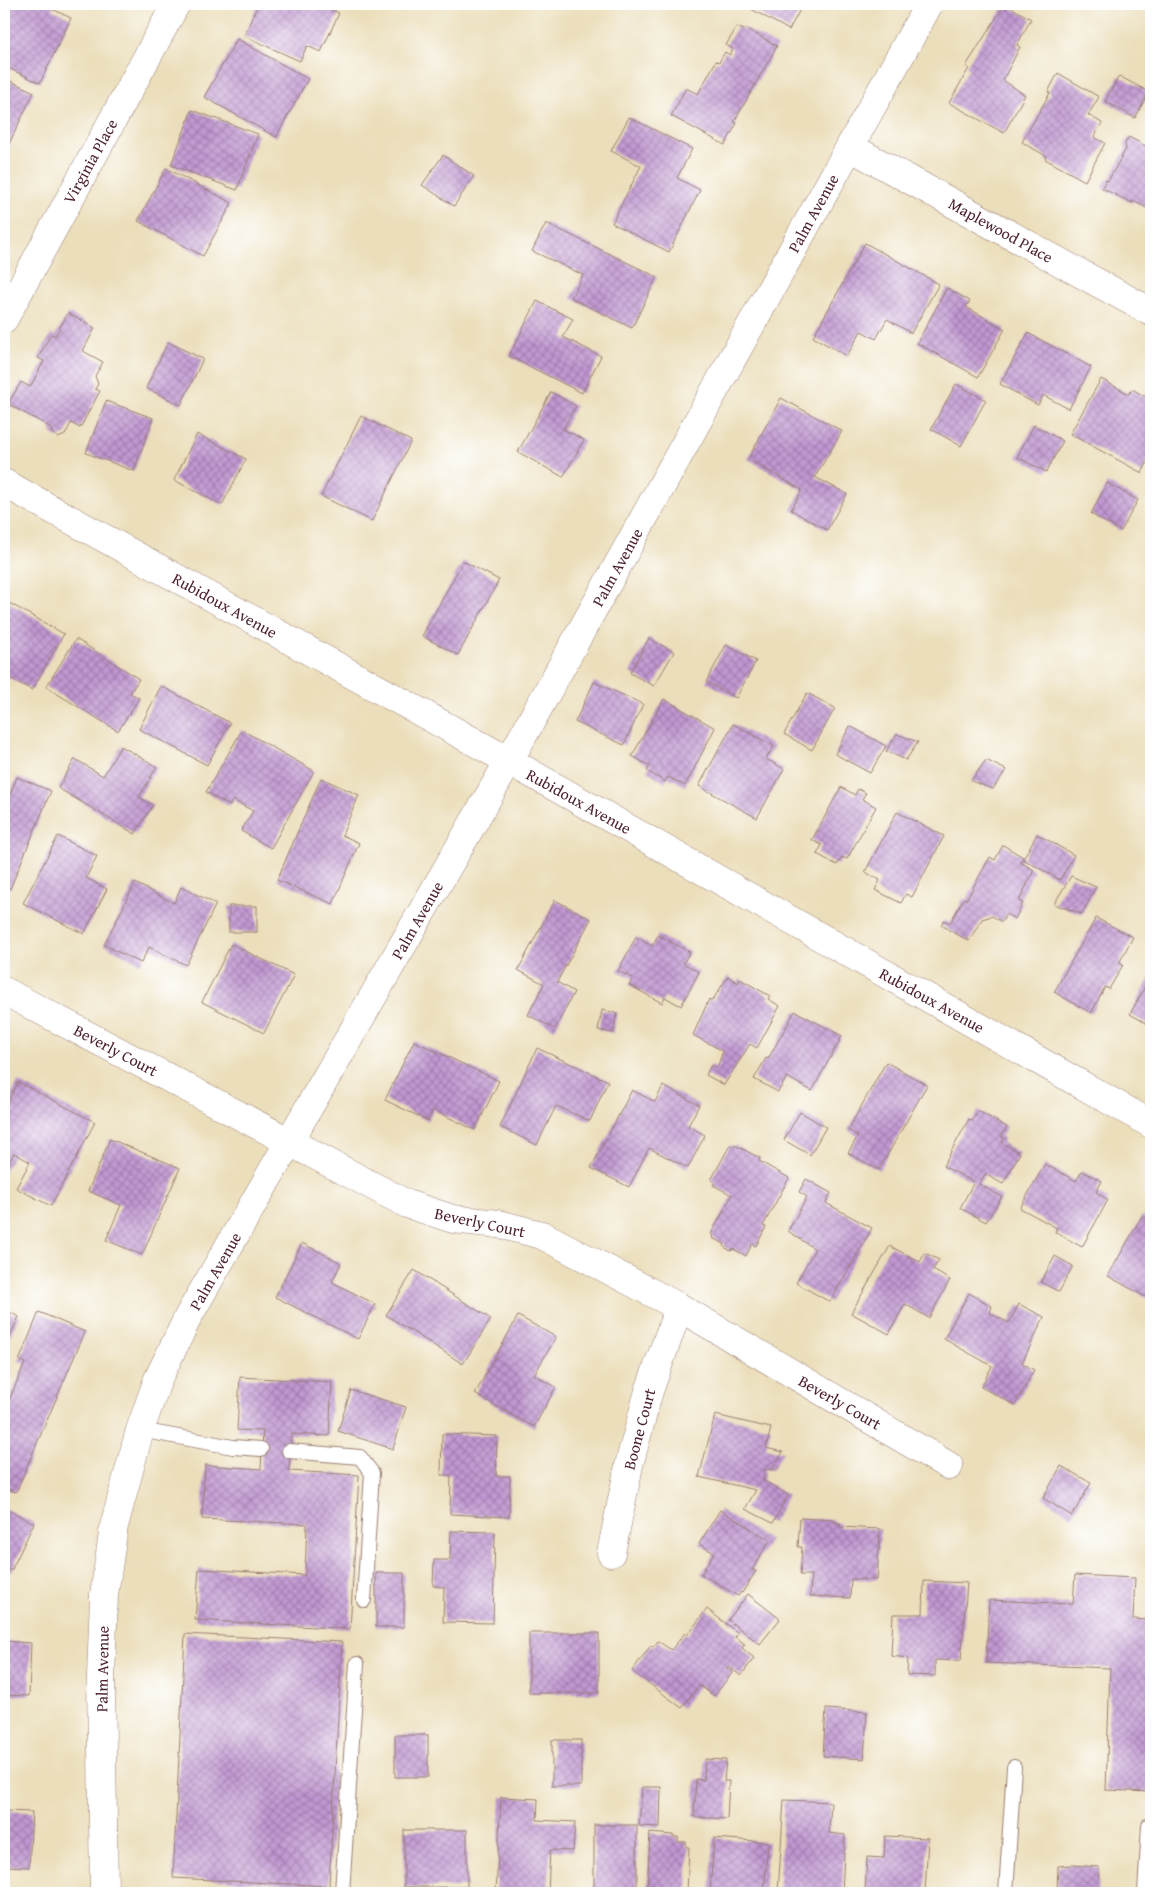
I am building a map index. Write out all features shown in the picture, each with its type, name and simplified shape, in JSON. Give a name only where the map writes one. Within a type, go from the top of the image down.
[{"type":"street","name":"Virginia Place","points":[[4,319],[176,4]]},
{"type":"street","name":"Palm Avenue","points":[[104,1893],[101,1677],[104,1595],[114,1526],[140,1430],[158,1379],[189,1315],[509,761],[929,4]]},
{"type":"street","name":"Maplewood Place","points":[[850,147],[1151,312]]},
{"type":"street","name":"Rubidoux Avenue","points":[[4,483],[509,761],[1151,1124]]},
{"type":"street","name":"Beverly Court","points":[[4,992],[406,1204],[453,1219],[498,1224],[542,1235],[679,1307],[949,1466]]},
{"type":"street","name":"Boone Court","points":[[611,1553],[630,1461],[649,1391],[679,1307]]},
{"type":"lane","points":[[140,1430],[233,1447],[261,1449]]},
{"type":"lane","points":[[289,1451],[360,1457],[372,1474],[364,1600]]},
{"type":"lane","points":[[342,1893],[357,1664]]},
{"type":"lane","points":[[1006,1893],[1014,1767]]},
{"type":"lane","points":[[1145,1893],[1149,1824]]},
{"type":"building","points":[[4,4],[55,4],[52,9],[71,18],[40,83],[4,66]]},
{"type":"building","points":[[258,4],[318,4],[339,13],[321,52],[307,46],[300,61],[244,36]]},
{"type":"building","points":[[742,4],[803,4],[789,30]]},
{"type":"building","points":[[1005,4],[1031,19],[1017,45],[1020,47],[1003,80],[1025,95],[1004,133],[949,103],[969,68],[966,66]]},
{"type":"building","points":[[737,27],[744,30],[745,28],[777,46],[734,122],[737,123],[725,145],[671,116],[686,88],[698,94],[716,61],[719,62],[725,52],[730,55],[733,49],[726,45]]},
{"type":"building","points":[[237,39],[308,79],[276,137],[204,97]]},
{"type":"building","points":[[1058,73],[1099,97],[1088,115],[1102,123],[1094,137],[1105,143],[1085,181],[1045,159],[1046,156],[1022,142],[1050,93],[1048,92]]},
{"type":"building","points":[[1119,76],[1149,92],[1135,118],[1105,101]]},
{"type":"building","points":[[4,78],[34,92],[7,148],[4,147]]},
{"type":"building","points":[[192,110],[258,134],[237,190],[171,165]]},
{"type":"building","points":[[629,117],[692,149],[677,178],[700,190],[669,252],[612,223],[641,166],[611,151]]},
{"type":"building","points":[[1129,137],[1151,149],[1151,210],[1102,188],[1126,149],[1125,143]]},
{"type":"building","points":[[443,155],[474,176],[454,206],[422,185]]},
{"type":"building","points":[[166,168],[232,203],[203,256],[138,221]]},
{"type":"building","points":[[546,223],[657,277],[632,328],[571,298],[583,275],[532,251]]},
{"type":"building","points":[[865,243],[939,284],[911,333],[887,319],[876,339],[861,331],[847,356],[813,337]]},
{"type":"building","points":[[947,288],[970,301],[966,307],[1005,329],[978,377],[917,343]]},
{"type":"building","points":[[537,301],[573,319],[563,337],[601,356],[582,393],[509,356]]},
{"type":"building","points":[[68,313],[95,328],[83,351],[103,362],[95,376],[98,384],[95,389],[100,391],[80,428],[71,423],[65,435],[58,438],[52,433],[50,427],[8,404],[21,382],[30,387],[44,361],[38,358],[51,334],[55,336]]},
{"type":"building","points":[[1028,333],[1091,367],[1069,409],[1043,395],[1038,405],[1000,384]]},
{"type":"building","points":[[168,342],[203,359],[181,405],[146,388]]},
{"type":"building","points":[[1101,379],[1129,394],[1132,389],[1151,400],[1151,456],[1142,473],[1070,434]]},
{"type":"building","points":[[956,384],[986,400],[961,446],[931,429]]},
{"type":"building","points":[[551,392],[576,406],[563,429],[584,440],[563,477],[518,452]]},
{"type":"building","points":[[781,398],[842,431],[815,477],[847,494],[827,530],[791,510],[802,490],[748,459]]},
{"type":"building","points":[[106,401],[153,418],[134,471],[86,453]]},
{"type":"building","points":[[361,416],[411,441],[372,521],[321,496]]},
{"type":"building","points":[[1034,425],[1063,441],[1046,472],[1017,457]]},
{"type":"building","points":[[197,434],[246,459],[222,505],[174,480]]},
{"type":"building","points":[[1107,483],[1138,500],[1121,531],[1091,514]]},
{"type":"building","points":[[463,561],[499,580],[458,655],[422,636]]},
{"type":"building","points":[[4,600],[64,634],[32,690],[4,675]]},
{"type":"building","points":[[649,638],[674,652],[654,686],[630,673]]},
{"type":"building","points":[[76,639],[139,679],[130,693],[139,698],[118,731],[46,687]]},
{"type":"building","points":[[726,645],[756,661],[736,698],[706,682]]},
{"type":"building","points":[[594,682],[643,704],[624,745],[575,722]]},
{"type":"building","points":[[161,686],[230,723],[207,765],[139,729]]},
{"type":"building","points":[[807,693],[835,708],[812,750],[784,734]]},
{"type":"building","points":[[664,699],[715,728],[685,786],[668,777],[665,782],[647,771],[650,766],[632,756]]},
{"type":"building","points":[[733,724],[774,746],[766,759],[784,769],[757,818],[699,786]]},
{"type":"building","points":[[850,726],[886,746],[870,773],[835,754]]},
{"type":"building","points":[[242,730],[314,771],[271,848],[241,831],[253,811],[233,800],[230,806],[206,792]]},
{"type":"building","points":[[897,734],[918,742],[906,760],[886,751]]},
{"type":"building","points":[[121,746],[157,767],[139,797],[153,805],[135,834],[58,788],[75,759],[103,776]]},
{"type":"building","points":[[986,760],[1006,770],[993,789],[971,781]]},
{"type":"building","points":[[17,777],[51,791],[10,889],[4,886],[4,809]]},
{"type":"building","points":[[321,778],[359,795],[342,835],[359,843],[333,904],[277,880]]},
{"type":"building","points":[[841,787],[855,795],[858,789],[866,793],[862,799],[876,807],[847,859],[842,857],[837,865],[817,854],[822,845],[812,840]]},
{"type":"building","points":[[897,812],[944,836],[912,897],[906,894],[901,903],[875,890],[880,880],[865,872]]},
{"type":"building","points":[[1037,834],[1074,855],[1060,880],[1023,859]]},
{"type":"building","points":[[58,836],[97,856],[86,878],[107,889],[84,934],[23,903]]},
{"type":"building","points":[[1003,845],[1023,857],[1020,862],[1034,870],[1019,901],[1023,903],[1015,919],[1006,914],[1002,922],[992,916],[982,919],[969,941],[941,925],[944,920],[950,923],[964,898],[966,900],[990,857],[995,860]]},
{"type":"building","points":[[1071,876],[1096,887],[1082,914],[1054,904]]},
{"type":"building","points":[[135,883],[174,903],[181,887],[216,904],[186,965],[149,947],[141,963],[104,945]]},
{"type":"building","points":[[555,900],[591,919],[557,982],[574,992],[555,1029],[528,1015],[544,984],[518,970]]},
{"type":"building","points":[[229,906],[257,906],[257,932],[229,932]]},
{"type":"building","points":[[1096,918],[1133,937],[1119,963],[1123,965],[1109,989],[1105,987],[1091,1013],[1054,992]]},
{"type":"building","points":[[658,935],[690,952],[683,963],[699,972],[681,1006],[665,997],[662,1003],[629,985],[633,978],[618,971],[636,937],[652,946]]},
{"type":"building","points":[[231,944],[294,975],[264,1033],[202,1002]]},
{"type":"building","points":[[728,976],[738,983],[740,979],[770,996],[768,999],[780,1006],[757,1048],[750,1044],[724,1085],[706,1075],[711,1065],[717,1068],[723,1051],[693,1035],[709,999],[712,1001]]},
{"type":"building","points":[[1151,976],[1151,1026],[1130,1014]]},
{"type":"building","points":[[602,1010],[617,1013],[613,1033],[598,1030]]},
{"type":"building","points":[[795,1011],[842,1036],[812,1091],[787,1077],[778,1092],[754,1079],[766,1058],[768,1059]]},
{"type":"building","points":[[414,1041],[499,1081],[475,1130],[433,1110],[428,1121],[385,1100]]},
{"type":"building","points":[[537,1048],[608,1081],[590,1121],[556,1106],[537,1145],[500,1127]]},
{"type":"building","points":[[886,1062],[927,1085],[879,1170],[848,1153],[858,1136],[848,1130]]},
{"type":"building","points":[[18,1082],[95,1122],[51,1206],[16,1188],[30,1162],[14,1153],[4,1172],[4,1110]]},
{"type":"building","points":[[663,1086],[699,1105],[688,1126],[705,1135],[688,1168],[649,1148],[629,1187],[591,1168],[632,1090],[655,1102]]},
{"type":"building","points":[[978,1111],[1007,1127],[1001,1137],[1004,1138],[1002,1143],[1020,1153],[1003,1184],[985,1174],[979,1184],[1002,1197],[986,1222],[960,1208],[974,1182],[943,1166],[969,1119],[972,1121]]},
{"type":"building","points":[[800,1112],[826,1127],[810,1155],[784,1140]]},
{"type":"building","points":[[110,1139],[180,1168],[142,1255],[106,1240],[121,1205],[88,1191]]},
{"type":"building","points":[[730,1145],[733,1147],[735,1145],[760,1158],[759,1161],[789,1178],[763,1226],[766,1227],[756,1246],[752,1244],[746,1256],[733,1249],[731,1251],[724,1247],[725,1244],[712,1238],[713,1235],[711,1234],[732,1195],[713,1185],[715,1182],[711,1180]]},
{"type":"building","points":[[1045,1164],[1076,1181],[1082,1171],[1102,1181],[1096,1192],[1108,1200],[1082,1247],[1055,1232],[1057,1228],[1020,1208]]},
{"type":"building","points":[[806,1179],[831,1193],[826,1203],[872,1228],[830,1302],[796,1283],[815,1249],[788,1231],[807,1197],[799,1192]]},
{"type":"building","points":[[1142,1216],[1151,1221],[1151,1300],[1108,1276]]},
{"type":"building","points":[[302,1243],[341,1263],[332,1282],[375,1304],[358,1339],[275,1297]]},
{"type":"building","points":[[890,1246],[920,1262],[925,1253],[939,1260],[933,1270],[950,1280],[929,1318],[905,1304],[889,1334],[851,1313]]},
{"type":"building","points":[[1055,1256],[1073,1266],[1059,1292],[1041,1282]]},
{"type":"building","points":[[414,1270],[491,1319],[463,1364],[386,1315]]},
{"type":"building","points":[[969,1293],[992,1306],[990,1313],[1009,1323],[1019,1304],[1044,1317],[1022,1363],[1034,1370],[1015,1405],[981,1387],[992,1366],[944,1339]]},
{"type":"building","points":[[4,1309],[19,1317],[4,1348]]},
{"type":"building","points":[[39,1312],[85,1332],[16,1492],[4,1488],[4,1412],[25,1363],[19,1361]]},
{"type":"building","points":[[518,1316],[556,1337],[534,1375],[556,1387],[534,1427],[475,1394]]},
{"type":"building","points":[[240,1377],[332,1382],[329,1436],[291,1434],[289,1471],[359,1475],[350,1629],[195,1620],[199,1569],[305,1575],[307,1524],[202,1519],[205,1465],[261,1469],[263,1431],[237,1430]]},
{"type":"building","points":[[351,1390],[406,1407],[393,1449],[338,1431]]},
{"type":"building","points":[[715,1415],[771,1428],[766,1448],[783,1452],[772,1470],[765,1469],[763,1480],[788,1495],[773,1523],[745,1509],[756,1490],[699,1477]]},
{"type":"building","points":[[442,1434],[497,1436],[496,1476],[510,1476],[509,1517],[450,1514],[451,1475],[441,1475]]},
{"type":"building","points":[[1061,1466],[1091,1483],[1072,1516],[1043,1498]]},
{"type":"building","points":[[4,1508],[34,1523],[11,1571],[4,1567]]},
{"type":"building","points":[[720,1510],[770,1540],[752,1570],[756,1571],[738,1596],[701,1574],[714,1553],[699,1544]]},
{"type":"building","points":[[800,1518],[834,1520],[834,1523],[840,1523],[840,1527],[880,1529],[877,1580],[851,1579],[850,1598],[810,1596],[811,1575],[800,1575],[802,1547],[798,1547]]},
{"type":"building","points":[[451,1531],[495,1532],[493,1623],[443,1622],[444,1587],[433,1586],[434,1560],[450,1560]]},
{"type":"building","points":[[376,1573],[404,1573],[404,1627],[376,1627]]},
{"type":"building","points":[[1075,1575],[1135,1578],[1133,1619],[1151,1620],[1151,1792],[1106,1790],[1110,1668],[986,1663],[989,1600],[1073,1604]]},
{"type":"building","points":[[924,1581],[967,1583],[961,1661],[935,1660],[935,1676],[907,1675],[908,1658],[891,1656],[893,1614],[923,1614]]},
{"type":"building","points":[[748,1594],[780,1619],[760,1644],[728,1620]]},
{"type":"building","points":[[707,1609],[738,1633],[735,1637],[745,1644],[742,1648],[754,1658],[741,1676],[728,1666],[727,1668],[733,1672],[714,1696],[699,1685],[682,1708],[632,1671],[651,1645],[653,1647],[658,1641],[671,1650],[685,1633],[687,1635]]},
{"type":"building","points":[[529,1633],[599,1633],[599,1693],[529,1693]]},
{"type":"building","points":[[185,1634],[342,1642],[329,1886],[173,1878]]},
{"type":"building","points":[[4,1641],[31,1643],[29,1696],[4,1695]]},
{"type":"building","points":[[826,1709],[867,1712],[864,1759],[823,1756]]},
{"type":"building","points":[[395,1735],[428,1735],[428,1777],[395,1777]]},
{"type":"building","points":[[552,1740],[581,1740],[581,1786],[552,1786]]},
{"type":"building","points":[[705,1759],[726,1760],[724,1781],[729,1781],[727,1819],[694,1817],[696,1779],[704,1780]]},
{"type":"building","points":[[642,1787],[661,1787],[660,1827],[639,1826]]},
{"type":"building","points":[[501,1797],[538,1799],[537,1820],[575,1822],[573,1851],[550,1850],[548,1893],[496,1893]]},
{"type":"building","points":[[784,1800],[831,1802],[829,1833],[845,1835],[842,1893],[778,1893]]},
{"type":"building","points":[[4,1811],[32,1812],[29,1867],[4,1866]]},
{"type":"building","points":[[594,1825],[637,1825],[637,1893],[594,1893]]},
{"type":"building","points":[[404,1830],[467,1830],[467,1887],[404,1887]]},
{"type":"building","points":[[650,1833],[673,1835],[673,1837],[678,1837],[678,1842],[686,1842],[686,1847],[689,1847],[687,1893],[647,1893]]},
{"type":"building","points":[[885,1836],[928,1838],[925,1893],[865,1893],[867,1857],[884,1858]]},
{"type":"building","points":[[714,1838],[768,1842],[764,1893],[710,1893]]},
{"type":"building","points":[[1058,1866],[1099,1867],[1098,1893],[1057,1893]]}]
